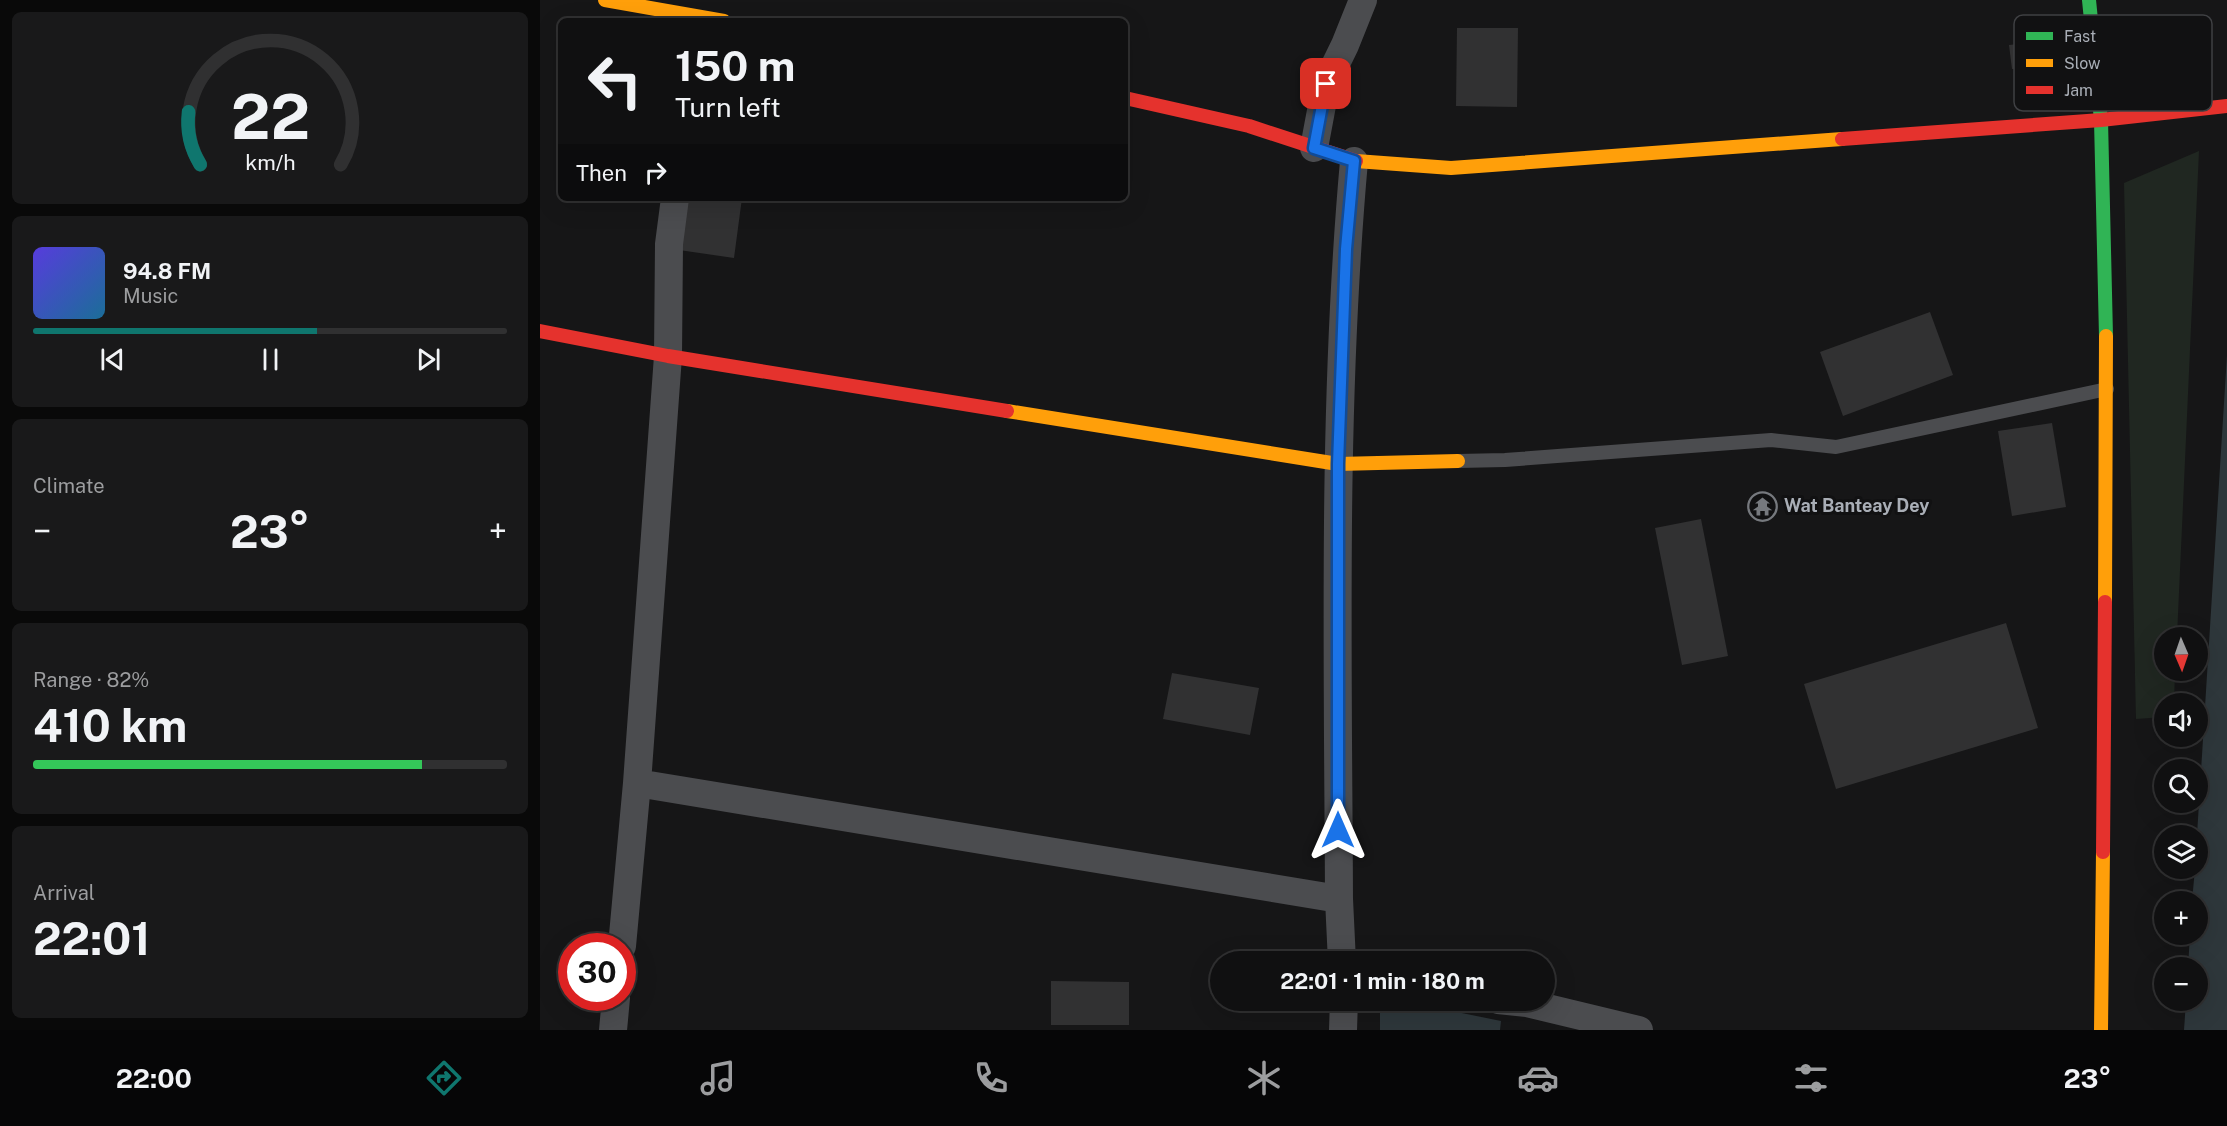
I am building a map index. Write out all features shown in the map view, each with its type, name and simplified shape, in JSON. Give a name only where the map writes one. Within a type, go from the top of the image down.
[{"type":"street","points":[[605,0],[698,18]]},
{"type":"street","points":[[1314,148],[1326,84],[1363,0]]},
{"type":"street","points":[[2089,0],[2090,15]]},
{"type":"street","points":[[1128,99],[1249,126],[1354,161],[1451,168],[2101,120],[2184,111]]},
{"type":"street","points":[[2212,108],[2227,106]]},
{"type":"street","points":[[2100,111],[2107,389],[2102,1030]]},
{"type":"street","points":[[1341,951],[1339,899],[1338,464],[1346,249],[1354,161]]},
{"type":"street","points":[[623,933],[637,783],[668,356],[669,244],[675,201]]},
{"type":"street","points":[[540,331],[668,356],[1338,464],[1458,461]]},
{"type":"street","points":[[637,783],[1339,899]]},
{"type":"street","points":[[1555,1010],[1639,1030]]},
{"type":"street","points":[[613,1030],[615,1011]]},
{"type":"street","points":[[1343,1030],[1344,1011]]},
{"type":"lane","points":[[1458,461],[1505,460],[1771,440],[1836,447],[2107,389]]},
{"type":"shaded area","points":[[2199,151],[2177,627],[2154,627],[2154,681],[2175,681],[2174,693],[2154,693],[2154,718],[2136,719],[2124,183]]},
{"type":"shaded area","points":[[2227,355],[2227,1030],[2184,1030],[2185,1011],[2208,1011],[2208,957],[2189,957],[2189,945],[2208,945],[2208,891],[2193,891],[2194,879],[2208,879],[2208,825],[2198,825],[2198,813],[2208,813],[2208,759],[2202,759],[2202,747],[2208,747],[2208,693],[2206,693]]},
{"type":"shaded area","points":[[1452,1011],[1501,1021],[1500,1030],[1380,1030],[1380,1013]]},
{"type":"building","points":[[1457,28],[1518,28],[1517,107],[1456,106]]},
{"type":"building","points":[[2014,44],[2014,69],[2012,69],[2009,45]]},
{"type":"building","points":[[687,201],[742,201],[734,258],[679,250]]},
{"type":"building","points":[[1930,312],[1953,375],[1843,416],[1820,352]]},
{"type":"building","points":[[2052,423],[2066,507],[2012,516],[1998,431]]},
{"type":"building","points":[[1701,519],[1728,656],[1682,665],[1655,528]]},
{"type":"building","points":[[2006,623],[2038,728],[1836,789],[1804,684]]},
{"type":"building","points":[[1172,673],[1259,688],[1250,735],[1163,719]]},
{"type":"building","points":[[1051,981],[1129,982],[1129,1025],[1051,1025]]},
{"type":"traffic: fast","points":[[2089,0],[2090,15]]},
{"type":"traffic: fast","points":[[2100,111],[2106,336]]},
{"type":"traffic: slow","points":[[605,0],[707,18]]},
{"type":"traffic: slow","points":[[1356,161],[1451,168],[1842,139]]},
{"type":"traffic: slow","points":[[2105,602],[2106,336]]},
{"type":"traffic: slow","points":[[1007,411],[1338,464],[1458,461]]},
{"type":"traffic: slow","points":[[2101,1030],[2103,852]]},
{"type":"traffic: jam","points":[[1128,99],[1249,126],[1356,161]]},
{"type":"traffic: jam","points":[[2212,108],[2227,106]]},
{"type":"traffic: jam","points":[[1842,139],[2101,120],[2182,111]]},
{"type":"traffic: jam","points":[[540,331],[668,356],[1007,411]]},
{"type":"traffic: jam","points":[[2103,852],[2105,602]]},
{"type":"place","name":"Wat Banteay Dey","points":[[1763,506]]},
{"type":"route","points":[[1326,84],[1314,148],[1354,161],[1346,249],[1338,464],[1338,830]]}]
